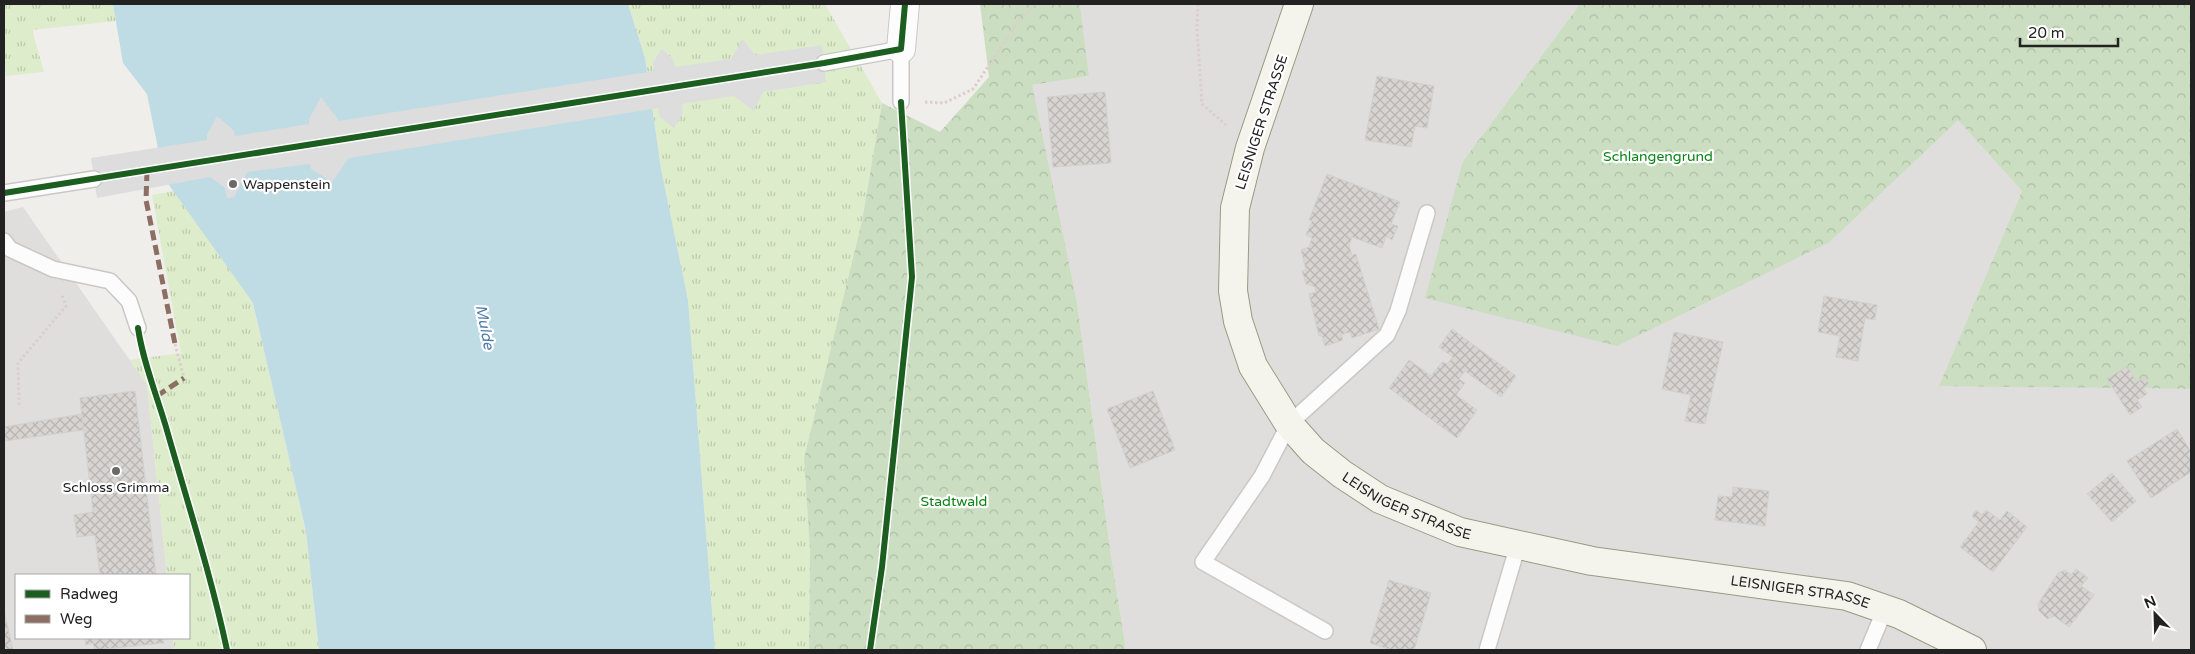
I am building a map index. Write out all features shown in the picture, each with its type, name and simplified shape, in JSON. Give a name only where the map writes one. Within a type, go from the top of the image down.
[{"type":"main road","name":"LEISNIGER STRASSE","points":[[1299,4],[1250,148],[1235,208],[1233,291],[1238,320],[1252,366],[1289,424],[1313,451],[1342,474],[1380,499],[1460,532],[1592,562],[1847,596],[1933,629],[1972,650]]},
{"type":"street","points":[[901,49],[905,4]]},
{"type":"lane","points":[[824,64],[901,49],[901,102]]},
{"type":"lane","points":[[4,193],[94,179]]},
{"type":"lane","points":[[1326,631],[1203,562],[1262,476],[1289,424],[1386,335],[1398,311],[1427,213]]},
{"type":"lane","points":[[4,241],[10,249],[53,269],[110,281],[129,301],[138,328]]},
{"type":"lane","points":[[1487,650],[1518,545]]},
{"type":"lane","points":[[1868,650],[1885,609]]},
{"type":"path","points":[[901,102],[944,103],[973,89],[1020,19],[1035,4]]},
{"type":"path","points":[[1198,4],[1197,27],[1202,104],[1250,148]]},
{"type":"path","points":[[19,405],[18,363],[66,306],[53,269]]},
{"type":"path","points":[[175,344],[184,378]]},
{"type":"shaded area","points":[[1080,4],[1580,4],[1463,161],[1830,242],[1958,119],[2022,191],[1940,385],[2191,389],[2191,650],[1126,650],[1110,549],[1077,302],[1031,85],[1089,76]]},
{"type":"shaded area","points":[[23,207],[147,385],[167,574],[15,574],[15,639],[173,639],[174,650],[4,650],[4,212]]},
{"type":"green space","points":[[4,4],[113,4],[116,21],[32,30],[44,72],[6,76],[4,62]]},
{"type":"green space","points":[[628,4],[825,4],[882,103],[862,221],[804,458],[810,551],[809,650],[715,650],[688,300],[661,169],[645,58]]},
{"type":"green space","name":"Stadtwald","points":[[980,4],[1080,4],[1089,76],[1032,85],[1077,302],[1110,549],[1126,650],[809,650],[810,551],[804,458],[862,221],[882,103],[940,132],[989,77]]},
{"type":"green space","name":"Schlangengrund","points":[[1580,4],[2191,4],[2191,389],[1939,386],[2022,191],[1958,120],[1830,242],[1617,346],[1425,298],[1463,161]]},
{"type":"green space","points":[[174,191],[253,303],[306,531],[319,650],[174,650],[173,639],[190,639],[190,574],[167,574],[147,385],[130,360],[181,353],[152,195]]},
{"type":"water","name":"Mulde","points":[[113,4],[628,4],[645,58],[661,169],[688,300],[715,650],[319,650],[306,531],[253,303],[164,178],[147,94],[123,63]]},
{"type":"pier","points":[[743,39],[755,55],[822,45],[826,82],[763,92],[754,111],[734,96],[682,104],[683,113],[674,128],[660,117],[658,108],[349,158],[332,182],[311,169],[310,164],[247,172],[234,197],[227,198],[225,188],[210,177],[97,198],[91,158],[207,140],[207,135],[217,116],[234,131],[235,136],[309,124],[309,119],[321,97],[339,121],[654,71],[653,62],[662,49],[673,59],[675,67],[731,59]]},
{"type":"building","points":[[1377,76],[1434,86],[1427,128],[1415,126],[1411,147],[1365,140]]},
{"type":"building","points":[[1105,92],[1111,163],[1053,167],[1047,97]]},
{"type":"building","points":[[1327,174],[1400,202],[1391,224],[1398,226],[1392,240],[1386,236],[1382,248],[1352,237],[1349,246],[1352,255],[1356,254],[1379,329],[1352,338],[1350,332],[1341,335],[1343,340],[1325,346],[1322,336],[1319,336],[1309,294],[1316,292],[1315,287],[1306,284],[1302,271],[1306,270],[1301,250],[1309,247],[1312,238],[1306,235],[1312,221],[1309,220]]},
{"type":"building","points":[[1824,296],[1877,305],[1875,320],[1865,318],[1858,361],[1836,357],[1840,336],[1818,332]]},
{"type":"building","points":[[1452,329],[1516,376],[1501,397],[1465,371],[1459,379],[1465,383],[1456,395],[1477,410],[1457,438],[1389,388],[1409,360],[1431,376],[1442,362],[1447,364],[1453,357],[1439,347]]},
{"type":"building","points":[[1674,332],[1723,342],[1705,424],[1685,421],[1691,395],[1662,389]]},
{"type":"building","points":[[2127,366],[2137,382],[2145,377],[2149,384],[2143,388],[2147,394],[2137,400],[2142,407],[2130,415],[2107,379]]},
{"type":"building","name":"Schloss Grimma","points":[[135,391],[156,574],[100,574],[95,535],[77,537],[74,515],[93,512],[80,398]]},
{"type":"building","points":[[1153,391],[1175,450],[1130,468],[1107,409]]},
{"type":"building","points":[[82,414],[83,430],[4,441],[4,427]]},
{"type":"building","points":[[2177,429],[2191,452],[2191,472],[2151,498],[2127,461]]},
{"type":"building","points":[[2112,473],[2136,501],[2112,522],[2087,494]]},
{"type":"building","points":[[1733,487],[1769,491],[1765,526],[1715,520],[1718,496],[1732,497]]},
{"type":"building","points":[[1976,510],[1982,515],[1986,510],[2000,520],[2007,511],[2027,527],[1993,572],[1960,547],[1979,522],[1972,516]]},
{"type":"building","points":[[2076,569],[2088,578],[2081,586],[2094,595],[2069,627],[2054,616],[2047,619],[2039,611],[2038,604],[2058,573],[2065,570],[2071,575]]},
{"type":"building","points":[[1389,580],[1431,593],[1414,650],[1392,650],[1370,643]]},
{"type":"building","points":[[4,611],[13,650],[4,650]]},
{"type":"building","points":[[85,639],[163,639],[164,643],[95,650],[93,643],[86,645]]},
{"type":"marked path","points":[[147,171],[146,200],[175,344]]},
{"type":"marked path","points":[[157,396],[184,378]]},
{"type":"cycle path","points":[[4,193],[824,63],[901,49],[905,4]]},
{"type":"cycle path","points":[[870,650],[882,567],[912,277],[901,102]]},
{"type":"cycle path","points":[[138,328],[146,365],[206,566],[227,650]]},
{"type":"place","name":"Wappenstein","points":[[233,184]]},
{"type":"place","name":"Schloss Grimma","points":[[116,471]]}]
